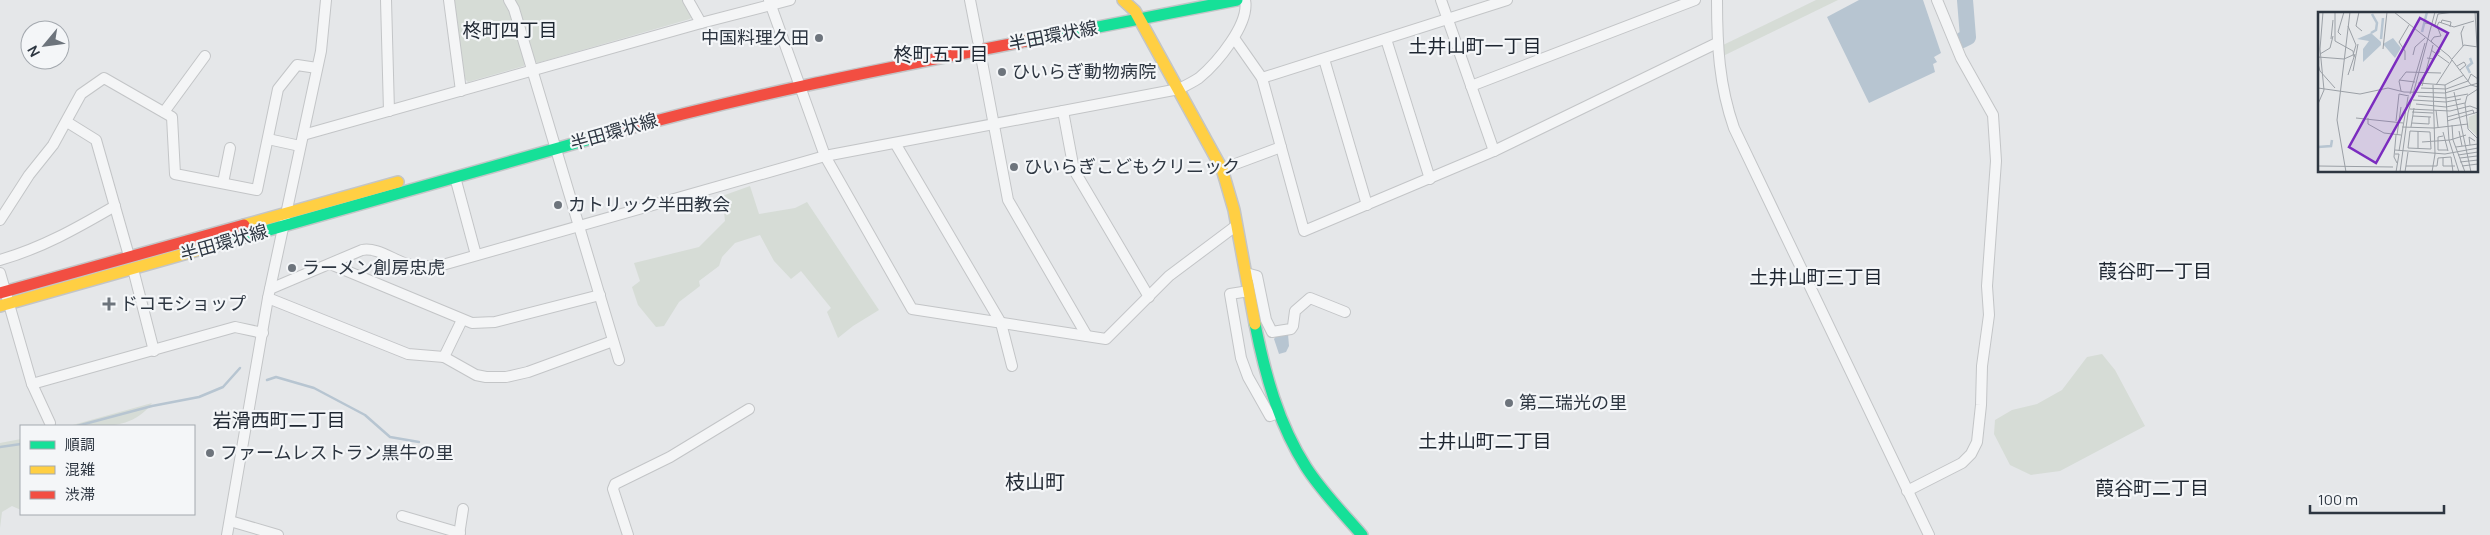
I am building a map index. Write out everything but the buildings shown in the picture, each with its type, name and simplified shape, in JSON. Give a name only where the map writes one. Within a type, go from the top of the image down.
[{"type":"main road","points":[[1123,0],[1136,10],[1222,169],[1237,225],[1264,370],[1278,413],[1306,467],[1334,504],[1362,535]]},
{"type":"main road","name":"半田環状線","points":[[3,298],[129,256],[286,213],[704,107],[797,81],[979,46],[1136,10],[1189,0]]},
{"type":"main road","name":"半田環状線","points":[[1136,10],[1237,0]]},
{"type":"main road","name":"半田環状線","points":[[3,298],[133,268],[455,177],[554,144]]},
{"type":"street","points":[[227,535],[264,333],[269,294],[318,68],[326,0]]},
{"type":"street","points":[[386,0],[389,111]]},
{"type":"street","points":[[449,0],[461,90]]},
{"type":"street","points":[[509,0],[514,9],[533,70],[619,360]]},
{"type":"street","points":[[688,0],[700,23]]},
{"type":"street","points":[[303,135],[770,2],[790,0]]},
{"type":"street","points":[[970,0],[1008,200],[1087,336]]},
{"type":"street","points":[[269,294],[330,264],[368,249],[408,264],[420,266],[446,264],[825,156],[1179,90],[1199,78],[1219,58],[1234,38],[1247,9],[1245,0]]},
{"type":"street","points":[[1441,0],[1494,151]]},
{"type":"street","points":[[1262,78],[1506,0]]},
{"type":"street","points":[[1471,86],[1695,0]]},
{"type":"street","points":[[1717,0],[1717,43],[1722,87],[1740,143],[1929,535]]},
{"type":"street","points":[[1907,491],[1962,464],[1971,454],[1977,442],[1981,405],[1982,366],[1989,314],[1987,286],[1996,161],[1993,115],[1960,58],[1937,0]]},
{"type":"street","points":[[770,2],[825,156],[912,309],[1106,339],[1169,276],[1237,225]]},
{"type":"street","points":[[1234,38],[1262,78],[1304,231],[1494,151],[1717,43]]},
{"type":"street","points":[[1386,39],[1430,179]]},
{"type":"street","points":[[164,112],[205,56]]},
{"type":"street","points":[[1324,59],[1367,205]]},
{"type":"street","points":[[0,220],[67,122],[81,94],[89,86],[104,78],[172,117],[175,174],[257,190],[278,89],[297,65],[318,68]]},
{"type":"street","points":[[1064,111],[1074,170],[1148,297]]},
{"type":"street","points":[[67,122],[96,140],[129,256]]},
{"type":"street","points":[[268,139],[300,146]]},
{"type":"street","points":[[895,143],[1001,324],[1012,366]]},
{"type":"street","points":[[1222,169],[1281,147]]},
{"type":"street","points":[[223,183],[230,148]]},
{"type":"street","points":[[455,177],[476,255]]},
{"type":"street","points":[[0,260],[38,248],[60,238],[115,206]]},
{"type":"street","points":[[330,264],[462,320],[483,324],[600,295]]},
{"type":"street","points":[[133,268],[154,351]]},
{"type":"street","points":[[0,273],[3,298],[32,384],[50,423]]},
{"type":"street","points":[[1246,273],[1257,276],[1266,320],[1272,332],[1291,329],[1295,311],[1310,298],[1345,312]]},
{"type":"street","points":[[1249,291],[1230,294],[1241,358],[1248,377],[1270,416],[1278,413]]},
{"type":"street","points":[[269,294],[408,354],[444,357],[476,374],[506,377],[538,369],[613,341]]},
{"type":"street","points":[[444,357],[462,320]]},
{"type":"street","points":[[32,384],[236,327],[264,333]]},
{"type":"street","points":[[628,535],[612,489],[615,484],[670,457],[749,410]]},
{"type":"street","points":[[402,516],[459,534],[463,509]]},
{"type":"street","points":[[230,521],[278,535]]},
{"type":"shaded area","points":[[453,0],[503,0],[511,15],[525,63],[524,66],[468,82],[465,79]]},
{"type":"shaded area","points":[[514,0],[683,0],[692,16],[690,19],[537,63],[534,60]]},
{"type":"shaded area","points":[[1816,0],[1838,0],[1721,57],[1721,46]]},
{"type":"shaded area","points":[[1859,0],[1923,0],[1941,53],[1934,57],[1937,62],[1933,64],[1935,72],[1869,103],[1827,17]]},
{"type":"shaded area","points":[[750,186],[759,214],[795,208],[807,202],[879,310],[838,338],[827,312],[831,308],[801,271],[791,279],[774,261],[760,235],[735,243],[722,257],[719,266],[699,281],[700,286],[679,302],[664,326],[656,327],[638,305],[632,287],[640,281],[634,263],[699,247],[725,221],[722,196]]},
{"type":"shaded area","points":[[1288,334],[1289,346],[1286,352],[1279,354],[1274,339],[1277,335]]},
{"type":"shaded area","points":[[2102,354],[2115,370],[2145,426],[2060,471],[2031,475],[2010,465],[1994,434],[1995,420],[2012,410],[2037,404],[2062,390],[2087,357]]},
{"type":"shaded area","points":[[152,403],[144,412],[125,423],[114,425],[73,425]]},
{"type":"shaded area","points":[[20,439],[20,510],[12,506],[2,512],[0,528],[0,443]]},
{"type":"waterway","points":[[1962,40],[1968,37],[1965,0]]},
{"type":"waterway","points":[[81,425],[152,406],[199,397],[223,387],[240,368]]},
{"type":"waterway","points":[[267,380],[276,377],[314,388],[365,415],[390,437],[419,442]]},
{"type":"waterway","points":[[0,447],[20,444]]},
{"type":"traffic: fast","points":[[1026,41],[1237,0]]},
{"type":"traffic: fast","points":[[216,245],[615,132]]},
{"type":"traffic: fast","points":[[1255,324],[1274,398],[1296,450],[1319,485],[1362,535]]},
{"type":"traffic: slow","points":[[1123,0],[1135,11],[1222,169],[1234,210],[1255,324]]},
{"type":"traffic: slow","points":[[244,225],[398,182]]},
{"type":"traffic: slow","points":[[0,306],[216,245]]},
{"type":"traffic: jam","points":[[615,132],[768,94],[1026,41]]},
{"type":"traffic: jam","points":[[0,293],[244,225]]},
{"type":"place","name":"中国料理久田","points":[[819,38]]},
{"type":"place","name":"ひいらぎ動物病院","points":[[1002,72]]},
{"type":"place","name":"ひいらぎこどもクリニック","points":[[1014,167]]},
{"type":"place","name":"カトリック半田教会","points":[[558,205]]},
{"type":"place","name":"ラーメン創房忠虎","points":[[292,268]]},
{"type":"place","name":"ドコモショップ","points":[[109,304]]},
{"type":"place","name":"第二瑞光の里","points":[[1509,403]]},
{"type":"place","name":"ファームレストラン黒牛の里","points":[[210,453]]},
{"type":"district","name":"柊町四丁目","points":[[510,30]]},
{"type":"district","name":"土井山町一丁目","points":[[1475,46]]},
{"type":"district","name":"柊町五丁目","points":[[941,54]]},
{"type":"district","name":"葭谷町一丁目","points":[[2155,271]]},
{"type":"district","name":"土井山町三丁目","points":[[1816,277]]},
{"type":"district","name":"岩滑西町二丁目","points":[[279,420]]},
{"type":"district","name":"土井山町二丁目","points":[[1485,441]]},
{"type":"district","name":"枝山町","points":[[1035,482]]},
{"type":"district","name":"葭谷町二丁目","points":[[2152,488]]}]
